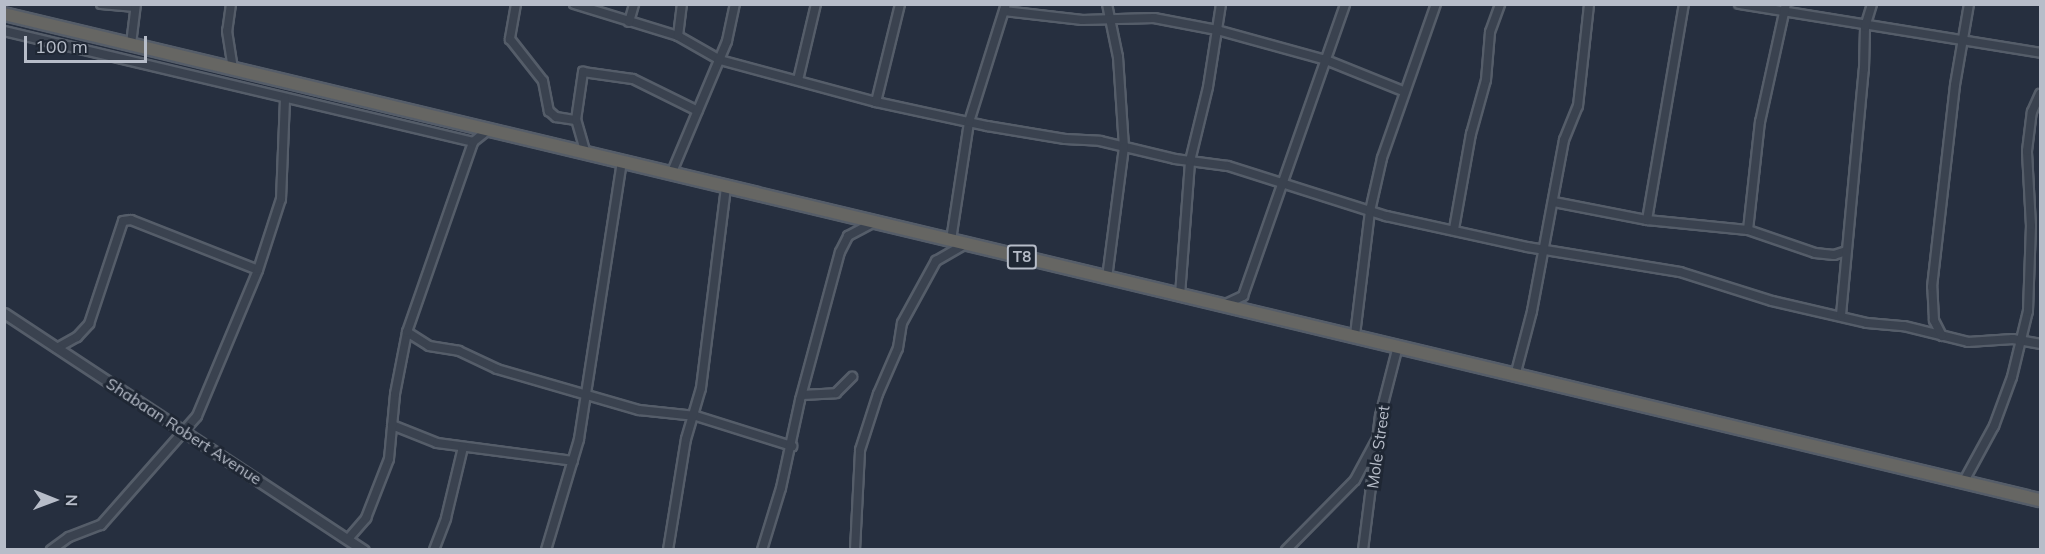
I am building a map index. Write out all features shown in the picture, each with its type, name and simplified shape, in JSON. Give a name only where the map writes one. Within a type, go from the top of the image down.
[{"type":"highway","name":"T8","points":[[4,14],[2040,500]]},
{"type":"street","points":[[101,4],[136,6],[131,44]]},
{"type":"street","points":[[231,4],[227,31],[232,69]]},
{"type":"street","points":[[516,4],[510,39],[543,81],[549,111],[556,117],[576,120]]},
{"type":"street","points":[[574,4],[678,36],[720,60],[876,102],[969,122],[1228,166],[1370,211],[1542,250],[1680,272],[1772,301],[1983,343],[2020,340],[2040,344]]},
{"type":"street","points":[[629,22],[634,4]]},
{"type":"street","points":[[678,36],[682,4]]},
{"type":"street","points":[[672,172],[720,60],[735,4]]},
{"type":"street","points":[[798,80],[816,4]]},
{"type":"street","points":[[876,102],[900,4]]},
{"type":"street","points":[[1107,4],[1118,57],[1124,147],[1107,278]]},
{"type":"street","points":[[1180,295],[1190,161],[1221,4]]},
{"type":"street","points":[[1219,305],[1243,296],[1345,4]]},
{"type":"street","points":[[1355,335],[1370,211],[1404,91],[1436,4]]},
{"type":"street","points":[[1454,229],[1471,134],[1486,80],[1490,32],[1500,4]]},
{"type":"street","points":[[1515,376],[1554,202],[1564,140],[1578,106],[1589,4]]},
{"type":"street","points":[[1647,220],[1684,4]]},
{"type":"street","points":[[1739,4],[1785,8],[1864,27],[2040,54]]},
{"type":"street","points":[[1841,315],[1864,69],[1864,27],[1872,4]]},
{"type":"street","points":[[1942,336],[1934,320],[1932,287],[1962,42],[1969,4]]},
{"type":"street","points":[[951,240],[969,122],[1005,8],[1054,18],[1154,18],[1217,30],[1326,60],[1404,91]]},
{"type":"street","points":[[1748,230],[1760,122],[1785,8]]},
{"type":"street","points":[[4,31],[473,142]]},
{"type":"street","points":[[586,154],[576,120],[580,76],[585,71],[633,79],[698,111]]},
{"type":"street","points":[[1964,481],[1994,426],[2012,378],[2029,299],[2029,132],[2040,94]]},
{"type":"street","points":[[51,549],[69,537],[101,525],[200,410],[258,270],[281,200],[285,99]]},
{"type":"street","points":[[348,539],[366,518],[389,459],[392,425],[408,332],[473,142],[488,130]]},
{"type":"street","points":[[546,549],[573,461],[587,394],[622,162]]},
{"type":"street","points":[[668,549],[686,440],[696,417],[726,188]]},
{"type":"street","points":[[1554,202],[1647,220],[1748,230],[1815,253],[1834,255],[1846,251]]},
{"type":"street","points":[[57,348],[77,337],[88,324],[123,221],[131,220],[258,270]]},
{"type":"street","points":[[762,549],[792,446],[802,395],[844,241],[875,221]]},
{"type":"street","points":[[855,549],[860,450],[878,394],[898,348],[902,323],[936,261],[967,243]]},
{"type":"street","name":"Shabaan Robert Avenue","points":[[4,313],[364,549]]},
{"type":"street","points":[[408,332],[429,346],[459,351],[497,369],[639,410],[696,417],[792,446]]},
{"type":"street","name":"Mole Street","points":[[1363,549],[1380,432],[1380,416],[1398,346]]},
{"type":"street","points":[[802,395],[809,392],[836,393],[852,376]]},
{"type":"street","points":[[392,425],[419,439],[573,461]]},
{"type":"street","points":[[1286,549],[1355,480],[1380,432]]},
{"type":"street","points":[[434,549],[447,518],[463,447]]}]
